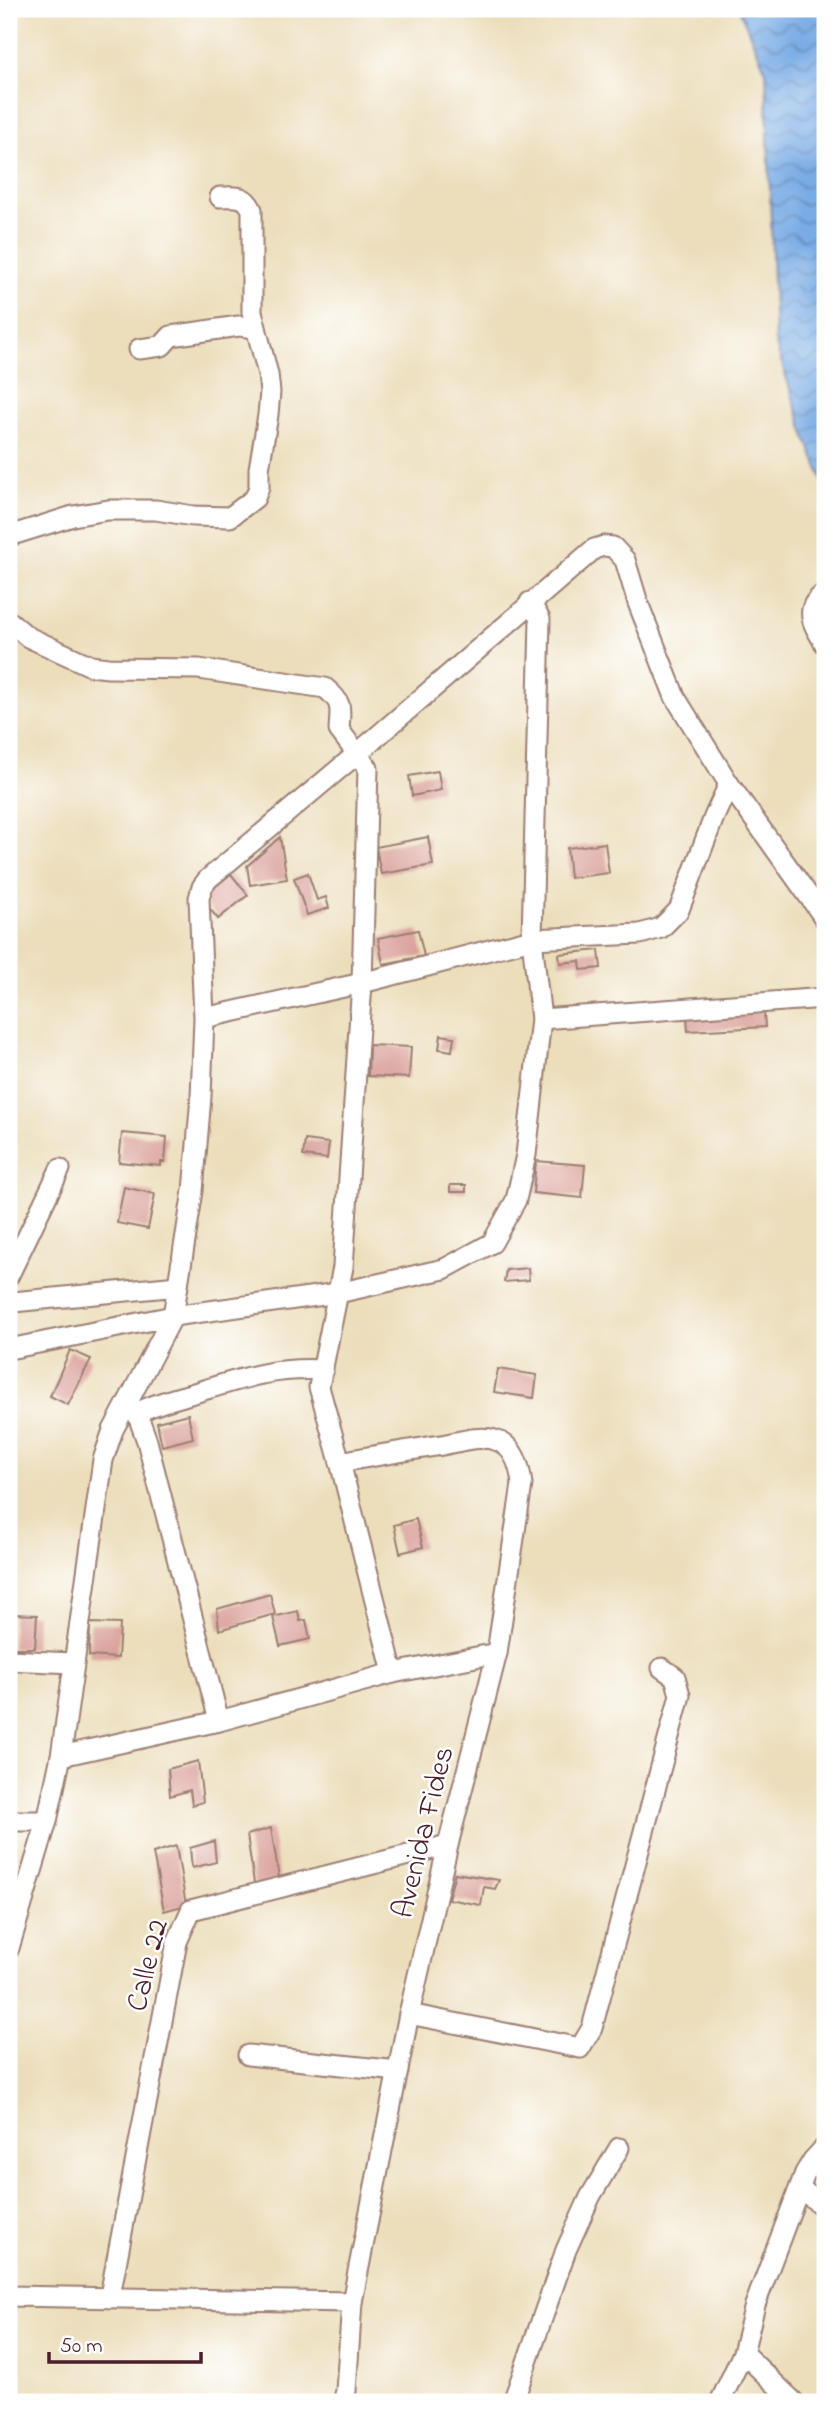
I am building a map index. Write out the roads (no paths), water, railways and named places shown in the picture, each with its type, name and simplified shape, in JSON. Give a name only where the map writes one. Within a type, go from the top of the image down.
[{"type":"street","points":[[9,536],[73,516],[108,510],[156,510],[230,517],[248,506],[255,498],[259,487],[270,392],[252,312],[252,210],[243,197],[220,197]]},
{"type":"street","points":[[139,349],[162,346],[171,336],[239,326],[256,328]]},
{"type":"street","points":[[9,1948],[47,1821],[61,1756],[103,1460],[113,1430],[133,1407],[173,1316],[193,1191],[201,1097],[204,1018],[198,898],[208,879],[594,549],[604,546],[613,547],[625,560],[638,603],[675,696],[729,784],[825,919]]},
{"type":"street","points":[[825,593],[814,601],[811,611],[815,627],[825,644]]},
{"type":"street","points":[[9,1349],[173,1316],[338,1293],[444,1269],[492,1243],[516,1199],[526,1155],[541,1018],[531,939],[540,619],[530,603]]},
{"type":"street","points":[[9,621],[29,637],[92,666],[200,668],[325,688],[336,697],[341,708],[339,730],[368,768],[362,983],[343,1267],[319,1387],[393,1673]]},
{"type":"street","points":[[204,1018],[362,983],[531,939],[640,934],[662,928],[678,910],[729,784]]},
{"type":"street","points":[[541,1018],[825,998]]},
{"type":"street","points":[[9,1275],[60,1169]]},
{"type":"street","points":[[9,1299],[13,1302],[178,1286]]},
{"type":"street","points":[[133,1407],[161,1402],[260,1373],[293,1368],[323,1370]]},
{"type":"street","points":[[133,1407],[146,1441],[219,1721]]},
{"type":"street","name":"Avenida Fides","points":[[340,1462],[495,1439],[512,1452],[522,1484],[497,1653],[448,1845],[409,2014],[352,2302],[343,2402]]},
{"type":"street","points":[[61,1756],[219,1721],[393,1673],[497,1653]]},
{"type":"street","points":[[9,1660],[73,1662]]},
{"type":"street","points":[[409,2014],[580,2048],[587,2040],[680,1695],[675,1677],[662,1668]]},
{"type":"street","points":[[9,1821],[47,1821]]},
{"type":"street","name":"Calle 22","points":[[110,2296],[177,1942],[191,1910],[448,1845]]},
{"type":"street","points":[[248,2056],[398,2071]]},
{"type":"street","points":[[720,2402],[743,2353],[755,2305],[805,2173],[825,2147]]},
{"type":"street","points":[[513,2402],[566,2250],[590,2197],[619,2148]]},
{"type":"street","points":[[801,2189],[825,2208]]},
{"type":"street","points":[[9,2296],[352,2302]]},
{"type":"street","points":[[743,2353],[794,2402]]},
{"type":"water","points":[[739,9],[825,9],[825,486],[805,435],[775,342],[766,71]]}]
